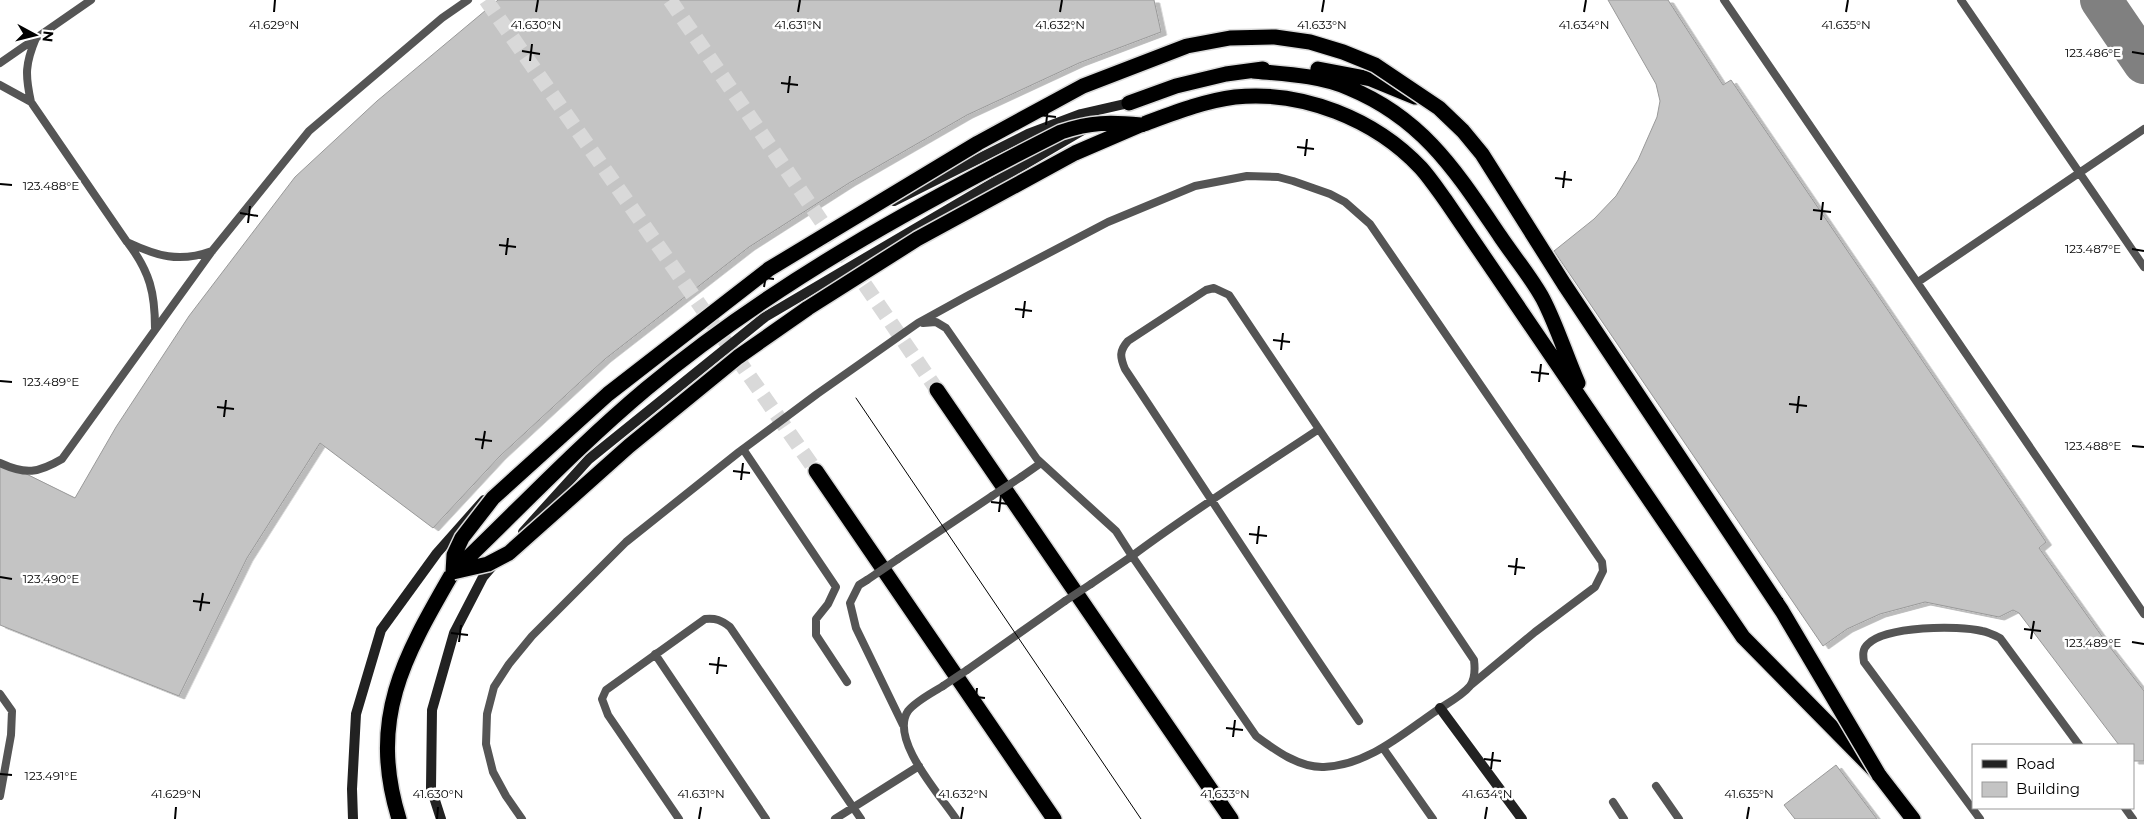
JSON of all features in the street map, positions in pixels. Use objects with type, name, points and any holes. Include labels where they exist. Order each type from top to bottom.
[{"type":"highway","points":[[453,572],[454,555],[462,538],[493,498],[608,394],[769,270],[978,143],[1083,86],[1187,46],[1230,38],[1275,37],[1327,47],[1375,65],[1439,108],[1463,131],[1482,154],[1564,284],[1782,611],[1879,775]]},
{"type":"highway","points":[[1129,103],[1176,86],[1226,74],[1253,71],[1277,65],[1319,69],[1371,79],[1439,108]]},
{"type":"highway","points":[[1253,71],[1304,76],[1328,80],[1349,87],[1392,110],[1414,126],[1439,151],[1461,178],[1542,299],[1590,412]]},
{"type":"highway","points":[[453,572],[488,564],[510,553],[629,446],[738,357],[808,308],[926,234],[1075,153],[1141,125],[1208,102],[1236,97],[1288,99],[1341,113],[1392,142],[1421,168],[1446,201],[1743,637],[1879,775],[1913,819]]},
{"type":"highway","points":[[399,819],[390,784],[388,723],[395,691],[405,660],[453,572],[577,452],[645,390],[764,299],[889,223],[1061,132],[1080,126],[1109,122],[1141,125]]},
{"type":"highway","points":[[937,390],[1231,819]]},
{"type":"highway","points":[[816,471],[1054,819]]},
{"type":"street","points":[[353,819],[352,789],[356,714],[381,630],[437,553],[476,507],[585,405],[733,292],[893,202],[1028,134],[1081,114],[1129,103]]},
{"type":"street","points":[[441,819],[431,788],[432,710],[454,633],[483,577],[589,459],[765,317],[1129,103]]},
{"type":"street","points":[[1440,708],[1522,819]]},
{"type":"lane","points":[[0,63],[91,0]]},
{"type":"lane","points":[[0,463],[14,469],[42,470],[62,459],[212,251],[310,130],[442,18],[468,0]]},
{"type":"lane","points":[[1724,0],[2144,614]]},
{"type":"lane","points":[[1961,0],[2144,267]]},
{"type":"lane","points":[[36,38],[27,59],[27,82],[32,102],[139,258],[150,282],[154,302],[155,328]]},
{"type":"lane","points":[[0,85],[32,102]]},
{"type":"lane","points":[[1918,282],[2144,129]]},
{"type":"lane","points":[[522,819],[506,796],[493,772],[486,744],[487,714],[494,687],[509,664],[532,636],[626,542],[743,449],[817,394],[918,324],[1108,222],[1195,186],[1247,176],[1278,178],[1312,187],[1345,202],[1370,224],[1602,562],[1603,571],[1596,587],[1535,632],[1471,685],[1383,748],[1349,764],[1323,768],[1304,764],[1276,751],[1256,736],[1116,531],[1041,463],[946,328],[936,322],[918,324]]},
{"type":"lane","points":[[127,242],[149,252],[173,258],[194,258],[212,251]]},
{"type":"lane","points":[[1359,721],[1120,358],[1121,348],[1134,337],[1206,290],[1214,288],[1222,290],[1229,295],[1474,660],[1475,670],[1471,685]]},
{"type":"lane","points":[[903,725],[909,711],[943,686],[1212,500],[1319,429]]},
{"type":"lane","points":[[743,449],[836,587],[828,604],[816,619],[816,635],[847,682]]},
{"type":"lane","points":[[956,819],[911,754],[905,739],[903,725],[856,628],[850,603],[859,585],[1041,463]]},
{"type":"lane","points":[[679,819],[608,714],[602,699],[606,690],[654,654],[705,620],[721,620],[730,627],[861,819]]},
{"type":"lane","points":[[1972,807],[1864,662],[1863,653],[1866,645],[1874,640],[1920,628],[1981,630],[2000,638],[2078,744]]},
{"type":"lane","points":[[654,654],[766,819]]},
{"type":"lane","points":[[0,694],[12,711],[11,736],[0,796]]},
{"type":"lane","points":[[1383,748],[1433,819]]},
{"type":"lane","points":[[835,819],[919,766]]},
{"type":"lane","points":[[1656,786],[1679,819]]},
{"type":"lane","points":[[1613,802],[1624,819]]},
{"type":"building","points":[[498,0],[1154,0],[1161,32],[1079,63],[967,115],[849,183],[749,247],[605,359],[500,456],[433,528],[320,443],[247,558],[179,696],[0,625],[0,461],[75,498],[116,427],[189,316],[295,177],[377,101]]},
{"type":"building","points":[[1608,0],[1668,0],[1723,85],[1731,80],[2046,542],[2039,548],[2106,642],[2144,691],[2144,761],[2134,761],[2134,744],[2118,744],[2019,613],[2013,610],[1999,617],[1925,602],[1880,614],[1847,629],[1823,646],[1554,251],[1594,219],[1616,196],[1638,160],[1657,117],[1660,101],[1656,84]]},
{"type":"building","points":[[1836,765],[1877,819],[1795,819],[1784,805]]},
{"type":"taxiway","points":[[2101,0],[2144,63]]},
{"type":"tunnel","points":[[486,0],[816,471]]},
{"type":"tunnel","points":[[670,0],[937,390]]},
{"type":"tram line","points":[[856,398],[1141,819]]}]
